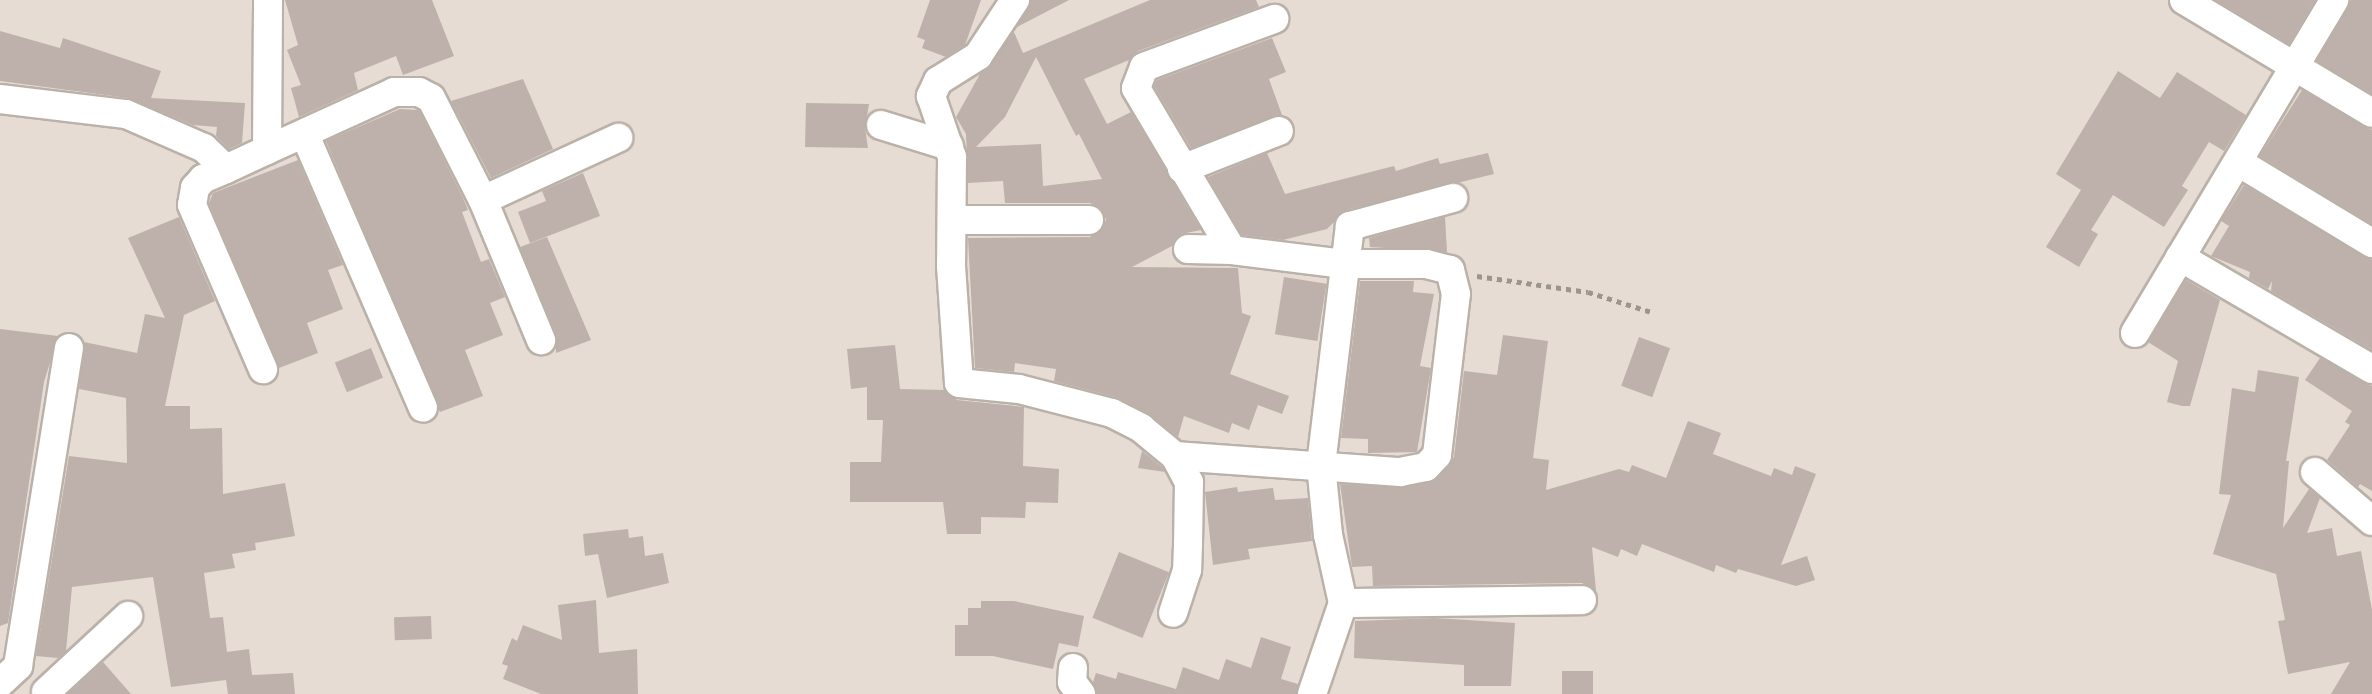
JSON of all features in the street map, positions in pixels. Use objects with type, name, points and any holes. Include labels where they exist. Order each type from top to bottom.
[{"type":"street","points":[[267,150],[268,0]]},
{"type":"street","points":[[1016,0],[978,56],[934,87],[933,106],[949,146],[961,384],[1019,389],[1112,412],[1141,428],[1175,456],[1189,482],[1187,570],[1173,613]]},
{"type":"street","points":[[2184,0],[2372,113]]},
{"type":"street","points":[[2134,333],[2297,68],[2334,0]]},
{"type":"street","points":[[1233,250],[1182,169],[1136,88],[1139,72],[1274,19]]},
{"type":"street","points":[[263,369],[192,205],[195,188],[203,179],[394,93],[419,92],[439,108],[482,200],[541,340]]},
{"type":"street","points":[[0,99],[126,114],[204,148],[226,169]]},
{"type":"street","points":[[881,125],[949,146]]},
{"type":"street","points":[[1182,169],[1279,131]]},
{"type":"street","points":[[305,135],[423,408]]},
{"type":"street","points":[[482,200],[618,138]]},
{"type":"street","points":[[2238,162],[2372,243]]},
{"type":"street","points":[[1312,694],[1343,603],[1328,535],[1321,465],[1344,264],[1352,224],[1453,198]]},
{"type":"street","points":[[952,220],[1089,220]]},
{"type":"street","points":[[1175,456],[1410,471],[1426,467],[1437,455],[1456,294],[1452,274],[1426,264],[1344,264],[1233,250],[1188,249]]},
{"type":"street","points":[[2180,257],[2372,369]]},
{"type":"street","points":[[69,348],[9,674],[47,693],[128,616]]},
{"type":"street","points":[[2315,472],[2372,522]]},
{"type":"street","points":[[1343,603],[1581,600]]},
{"type":"path","points":[[1452,274],[1588,292],[1651,312]]},
{"type":"building","points":[[285,0],[432,0],[454,56],[403,75],[396,56],[354,73],[358,90],[299,117],[291,88],[301,85],[287,50],[298,45]]},
{"type":"building","points":[[930,0],[981,0],[965,45],[946,57],[922,48],[925,40],[917,37]]},
{"type":"building","points":[[1031,0],[1069,0],[1017,27]]},
{"type":"building","points":[[1150,0],[1256,0],[1259,7],[1138,51],[1129,60],[1084,79],[1107,124],[1131,112],[1201,230],[1181,234],[1172,246],[1132,267],[1238,268],[1242,313],[1251,316],[1230,374],[1289,396],[1282,414],[1258,405],[1249,430],[1232,423],[1229,433],[1184,416],[1178,437],[1151,415],[1119,398],[1054,381],[1056,369],[1015,363],[1014,372],[975,368],[968,238],[1090,237],[1103,229],[1106,219],[1098,206],[1090,203],[1005,203],[1003,181],[968,183],[966,134],[956,117],[980,74],[1014,32],[1023,53]],"holes":[[[1036,57],[1076,136],[1079,134],[1102,179],[1043,186],[1041,144],[976,147],[1005,117]]]},
{"type":"building","points":[[2216,0],[2315,0],[2289,44]]},
{"type":"building","points":[[2351,0],[2372,0],[2372,94],[2317,61]]},
{"type":"building","points":[[0,31],[60,48],[63,38],[161,71],[151,98],[245,103],[242,143],[229,149],[216,136],[217,127],[193,125],[128,98],[0,81]]},
{"type":"building","points":[[1272,38],[1286,72],[1269,79],[1282,115],[1191,148],[1154,86],[1157,80]]},
{"type":"building","points":[[2118,71],[2160,98],[2177,72],[2246,115],[2224,151],[2209,142],[2182,186],[2188,190],[2164,227],[2113,195],[2091,230],[2098,234],[2079,267],[2046,247],[2081,190],[2056,174]]},
{"type":"building","points":[[523,79],[553,149],[491,178],[451,101]]},
{"type":"building","points":[[2302,90],[2372,130],[2372,224],[2260,156]]},
{"type":"building","points":[[806,103],[869,104],[865,128],[868,148],[805,147]]},
{"type":"building","points":[[400,109],[419,110],[468,210],[462,212],[481,262],[489,259],[505,297],[490,303],[503,335],[465,350],[483,396],[440,412],[326,141]]},
{"type":"building","points":[[1267,153],[1285,194],[1394,166],[1396,171],[1438,158],[1440,164],[1488,153],[1494,174],[1346,210],[1327,229],[1283,240],[1242,235],[1208,177]]},
{"type":"building","points":[[298,160],[343,265],[328,270],[343,309],[307,323],[318,353],[279,368],[209,203],[213,193]]},
{"type":"building","points":[[583,173],[600,216],[530,243],[518,212],[546,201],[542,191]]},
{"type":"building","points":[[2244,185],[2372,260],[2372,350],[2271,291],[2272,281],[2268,289],[2249,278],[2250,272],[2211,256],[2229,226],[2221,221]]},
{"type":"building","points":[[179,217],[215,301],[184,315],[165,406],[190,406],[190,429],[222,428],[223,494],[285,483],[295,536],[255,543],[256,550],[232,554],[235,568],[204,573],[210,618],[223,617],[227,652],[249,649],[252,675],[293,673],[295,694],[228,694],[226,680],[171,687],[153,577],[72,587],[66,651],[58,658],[36,656],[69,456],[127,463],[126,398],[79,389],[84,342],[137,353],[145,314],[165,318],[128,238]]},
{"type":"building","points":[[1445,217],[1447,252],[1370,247],[1369,238]]},
{"type":"building","points":[[547,237],[591,340],[556,353],[556,334],[520,247]]},
{"type":"building","points":[[1284,277],[1326,284],[1317,341],[1275,334]]},
{"type":"building","points":[[2186,280],[2220,300],[2190,406],[2182,406],[2167,402],[2178,361],[2148,342]]},
{"type":"building","points":[[1360,281],[1414,281],[1413,292],[1434,294],[1420,366],[1431,368],[1417,452],[1368,453],[1368,439],[1341,438]]},
{"type":"building","points":[[0,329],[58,336],[44,382],[8,623],[0,626]]},
{"type":"building","points":[[1503,335],[1548,341],[1533,458],[1549,460],[1546,490],[1619,469],[1629,472],[1632,465],[1666,478],[1688,421],[1721,433],[1713,454],[1771,476],[1774,468],[1792,475],[1795,466],[1816,474],[1781,565],[1807,556],[1815,580],[1796,586],[1738,569],[1736,573],[1716,565],[1714,572],[1642,544],[1637,556],[1621,549],[1618,557],[1592,547],[1596,591],[1582,583],[1373,586],[1372,566],[1352,567],[1340,484],[1403,488],[1438,478],[1454,457],[1464,371],[1497,375]]},
{"type":"building","points":[[1639,337],[1670,348],[1652,397],[1621,386]]},
{"type":"building","points":[[895,345],[900,389],[944,390],[957,400],[1024,407],[1023,466],[1059,469],[1058,503],[1026,502],[1025,518],[981,517],[981,534],[947,534],[943,502],[850,502],[850,462],[881,462],[883,420],[867,420],[867,387],[851,389],[847,349]]},
{"type":"building","points":[[371,348],[383,378],[347,392],[335,363]]},
{"type":"building","points":[[2320,358],[2372,386],[2372,491],[2360,484],[2358,487],[2327,460],[2350,425],[2345,422],[2352,411],[2305,380]]},
{"type":"building","points":[[2258,370],[2299,377],[2286,461],[2289,461],[2283,528],[2309,489],[2320,498],[2307,533],[2332,528],[2337,556],[2361,551],[2372,610],[2372,694],[2331,694],[2350,662],[2288,674],[2278,621],[2285,620],[2276,574],[2213,554],[2231,495],[2219,494],[2232,388],[2255,392]]},
{"type":"building","points":[[1142,451],[1162,467],[1165,472],[1138,468]]},
{"type":"building","points":[[1237,487],[1238,492],[1273,488],[1275,500],[1308,498],[1312,541],[1248,549],[1250,559],[1213,565],[1205,492]]},
{"type":"building","points":[[628,529],[629,538],[643,536],[645,556],[663,553],[669,583],[607,598],[598,554],[585,556],[583,534]]},
{"type":"building","points":[[1119,552],[1169,572],[1142,638],[1092,618]]},
{"type":"building","points":[[596,600],[599,653],[637,649],[638,694],[541,694],[503,679],[508,666],[502,664],[512,638],[517,641],[523,625],[562,640],[558,605]]},
{"type":"building","points":[[981,601],[1014,601],[1084,616],[1078,647],[1059,643],[1053,669],[993,656],[955,656],[955,625],[968,625],[968,608],[981,608]]},
{"type":"building","points":[[431,616],[432,639],[395,640],[394,617]]},
{"type":"building","points":[[1435,618],[1515,623],[1511,686],[1464,686],[1464,665],[1354,658],[1355,621]]},
{"type":"building","points":[[1261,637],[1291,647],[1281,679],[1298,684],[1296,694],[1097,694],[1093,682],[1096,673],[1116,679],[1118,672],[1176,689],[1183,667],[1219,680],[1226,659],[1251,668]]},
{"type":"building","points":[[103,662],[131,694],[68,694]]},
{"type":"building","points":[[1562,671],[1593,671],[1593,694],[1562,694]]}]
